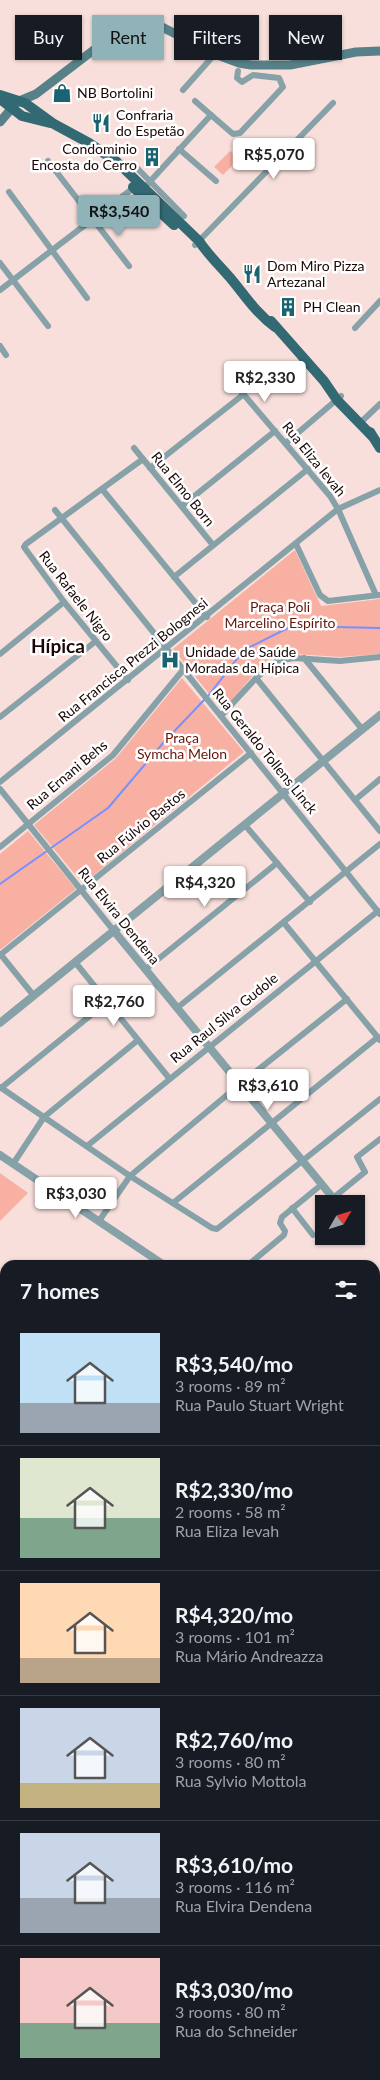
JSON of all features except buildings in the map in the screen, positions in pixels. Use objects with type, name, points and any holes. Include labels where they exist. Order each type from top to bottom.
[{"type":"main road","points":[[0,122],[21,101],[36,94],[116,33],[134,23],[148,23],[160,26],[174,33]]},
{"type":"main road","points":[[230,60],[240,64],[262,67],[290,65],[356,52],[380,51]]},
{"type":"main road","points":[[0,122],[22,116],[29,111],[36,94]]},
{"type":"main road","points":[[0,95],[31,106],[54,124],[89,143],[104,155],[113,167],[142,185],[248,298],[262,318],[275,326],[361,422],[380,448]]},
{"type":"main road","points":[[0,99],[22,116],[54,124]]},
{"type":"street","points":[[183,90],[210,60]]},
{"type":"street","points":[[195,101],[233,134],[240,134],[283,87],[280,78],[276,76],[254,75],[242,82],[237,78],[238,71]]},
{"type":"street","points":[[198,243],[333,104]]},
{"type":"street","points":[[0,290],[142,185],[180,149],[211,115]]},
{"type":"street","points":[[180,149],[216,181]]},
{"type":"street","points":[[48,161],[92,221],[129,266]]},
{"type":"street","points":[[136,167],[142,185],[184,216]]},
{"type":"street","points":[[9,192],[87,298]]},
{"type":"street","points":[[0,263],[48,326]]},
{"type":"street","points":[[355,328],[380,301]]},
{"type":"street","points":[[0,346],[6,355]]},
{"type":"street","name":"Rua Eliza Ievah","points":[[228,376],[330,496],[378,595]]},
{"type":"street","points":[[150,468],[244,394]]},
{"type":"street","points":[[286,443],[339,398]]},
{"type":"street","points":[[361,422],[380,404]]},
{"type":"street","points":[[182,506],[275,431]]},
{"type":"street","name":"Rua Elmo Born","points":[[134,448],[213,545]]},
{"type":"street","name":"Rua Rafaele Nigro","points":[[128,680],[64,602],[24,547],[61,517],[143,459]]},
{"type":"street","points":[[174,577],[308,469]]},
{"type":"street","points":[[102,489],[207,617]]},
{"type":"street","name":"Rua Francisca Prezzi Bolognesi","points":[[0,782],[167,650],[338,510],[380,490]]},
{"type":"street","name":"Rua Geraldo Tollens Linck","points":[[55,510],[379,913]]},
{"type":"street","points":[[296,544],[324,600],[378,595]]},
{"type":"street","points":[[0,654],[64,602]]},
{"type":"street","points":[[0,717],[96,641]]},
{"type":"street","points":[[221,716],[256,678],[276,661],[304,658],[340,662],[380,657]]},
{"type":"street","points":[[304,658],[362,729]]},
{"type":"street","name":"Rua Ernani Behs","points":[[0,847],[113,755],[184,670]]},
{"type":"street","points":[[256,678],[380,831]]},
{"type":"street","points":[[0,1023],[380,715]]},
{"type":"street","name":"Rua Fúlvio Bastos","points":[[0,955],[251,753]]},
{"type":"street","points":[[355,800],[380,779]]},
{"type":"street","name":"Rua Elvira Dendena","points":[[0,789],[330,1195]]},
{"type":"street","points":[[245,825],[310,902]]},
{"type":"street","points":[[178,1008],[284,924],[380,844]]},
{"type":"street","points":[[146,970],[276,863]]},
{"type":"street","name":"Rua Raul Silva Gudole","points":[[87,1146],[315,961],[379,913]]},
{"type":"street","points":[[173,1203],[270,1123],[379,1038],[284,924]]},
{"type":"street","points":[[0,955],[34,996]]},
{"type":"street","points":[[75,962],[170,1078]]},
{"type":"street","points":[[99,1222],[130,1176],[239,1085],[347,999]]},
{"type":"street","points":[[107,1002],[1,1087],[130,1176],[212,1228],[217,1229],[380,1099]]},
{"type":"street","points":[[13,1164],[44,1117],[138,1040]]},
{"type":"street","points":[[337,1195],[363,1174],[365,1169],[358,1157],[380,1139]]},
{"type":"street","points":[[0,1155],[156,1260]]},
{"type":"street","points":[[254,1260],[284,1235],[280,1219],[321,1185]]},
{"type":"street","points":[[292,1208],[313,1235]]},
{"type":"green space","points":[[230,151],[239,159],[223,175],[214,167]]},
{"type":"green space","name":"Praça Poli Marcelino Espírito","points":[[295,550],[321,606],[380,599],[380,654],[341,657],[293,654],[274,658],[254,674],[223,711],[173,649]]},
{"type":"green space","name":"Praça Symcha Melon","points":[[182,678],[244,752],[83,884],[34,825],[116,758]]},
{"type":"green space","points":[[28,831],[76,889],[0,950],[0,854]]},
{"type":"green space","points":[[0,1173],[28,1193],[0,1221]]},
{"type":"waterway","points":[[208,696],[244,650],[292,626],[380,628]]},
{"type":"waterway","points":[[51,848],[108,808],[164,742],[205,699]]},
{"type":"waterway","points":[[0,884],[47,851]]},
{"type":"place","name":"NB Bortolini","points":[[62,93]]},
{"type":"place","name":"Confraria do Espetão","points":[[101,123]]},
{"type":"place","name":"Condominio Encosta do Cerro","points":[[152,157]]},
{"type":"place","name":"Dom Miro Pizza Artezanal","points":[[252,274]]},
{"type":"place","name":"PH Clean","points":[[288,307]]},
{"type":"place","name":"Unidade de Saúde Moradas da Hípica","points":[[170,660]]},
{"type":"district","name":"Hípica","points":[[58,646]]}]
